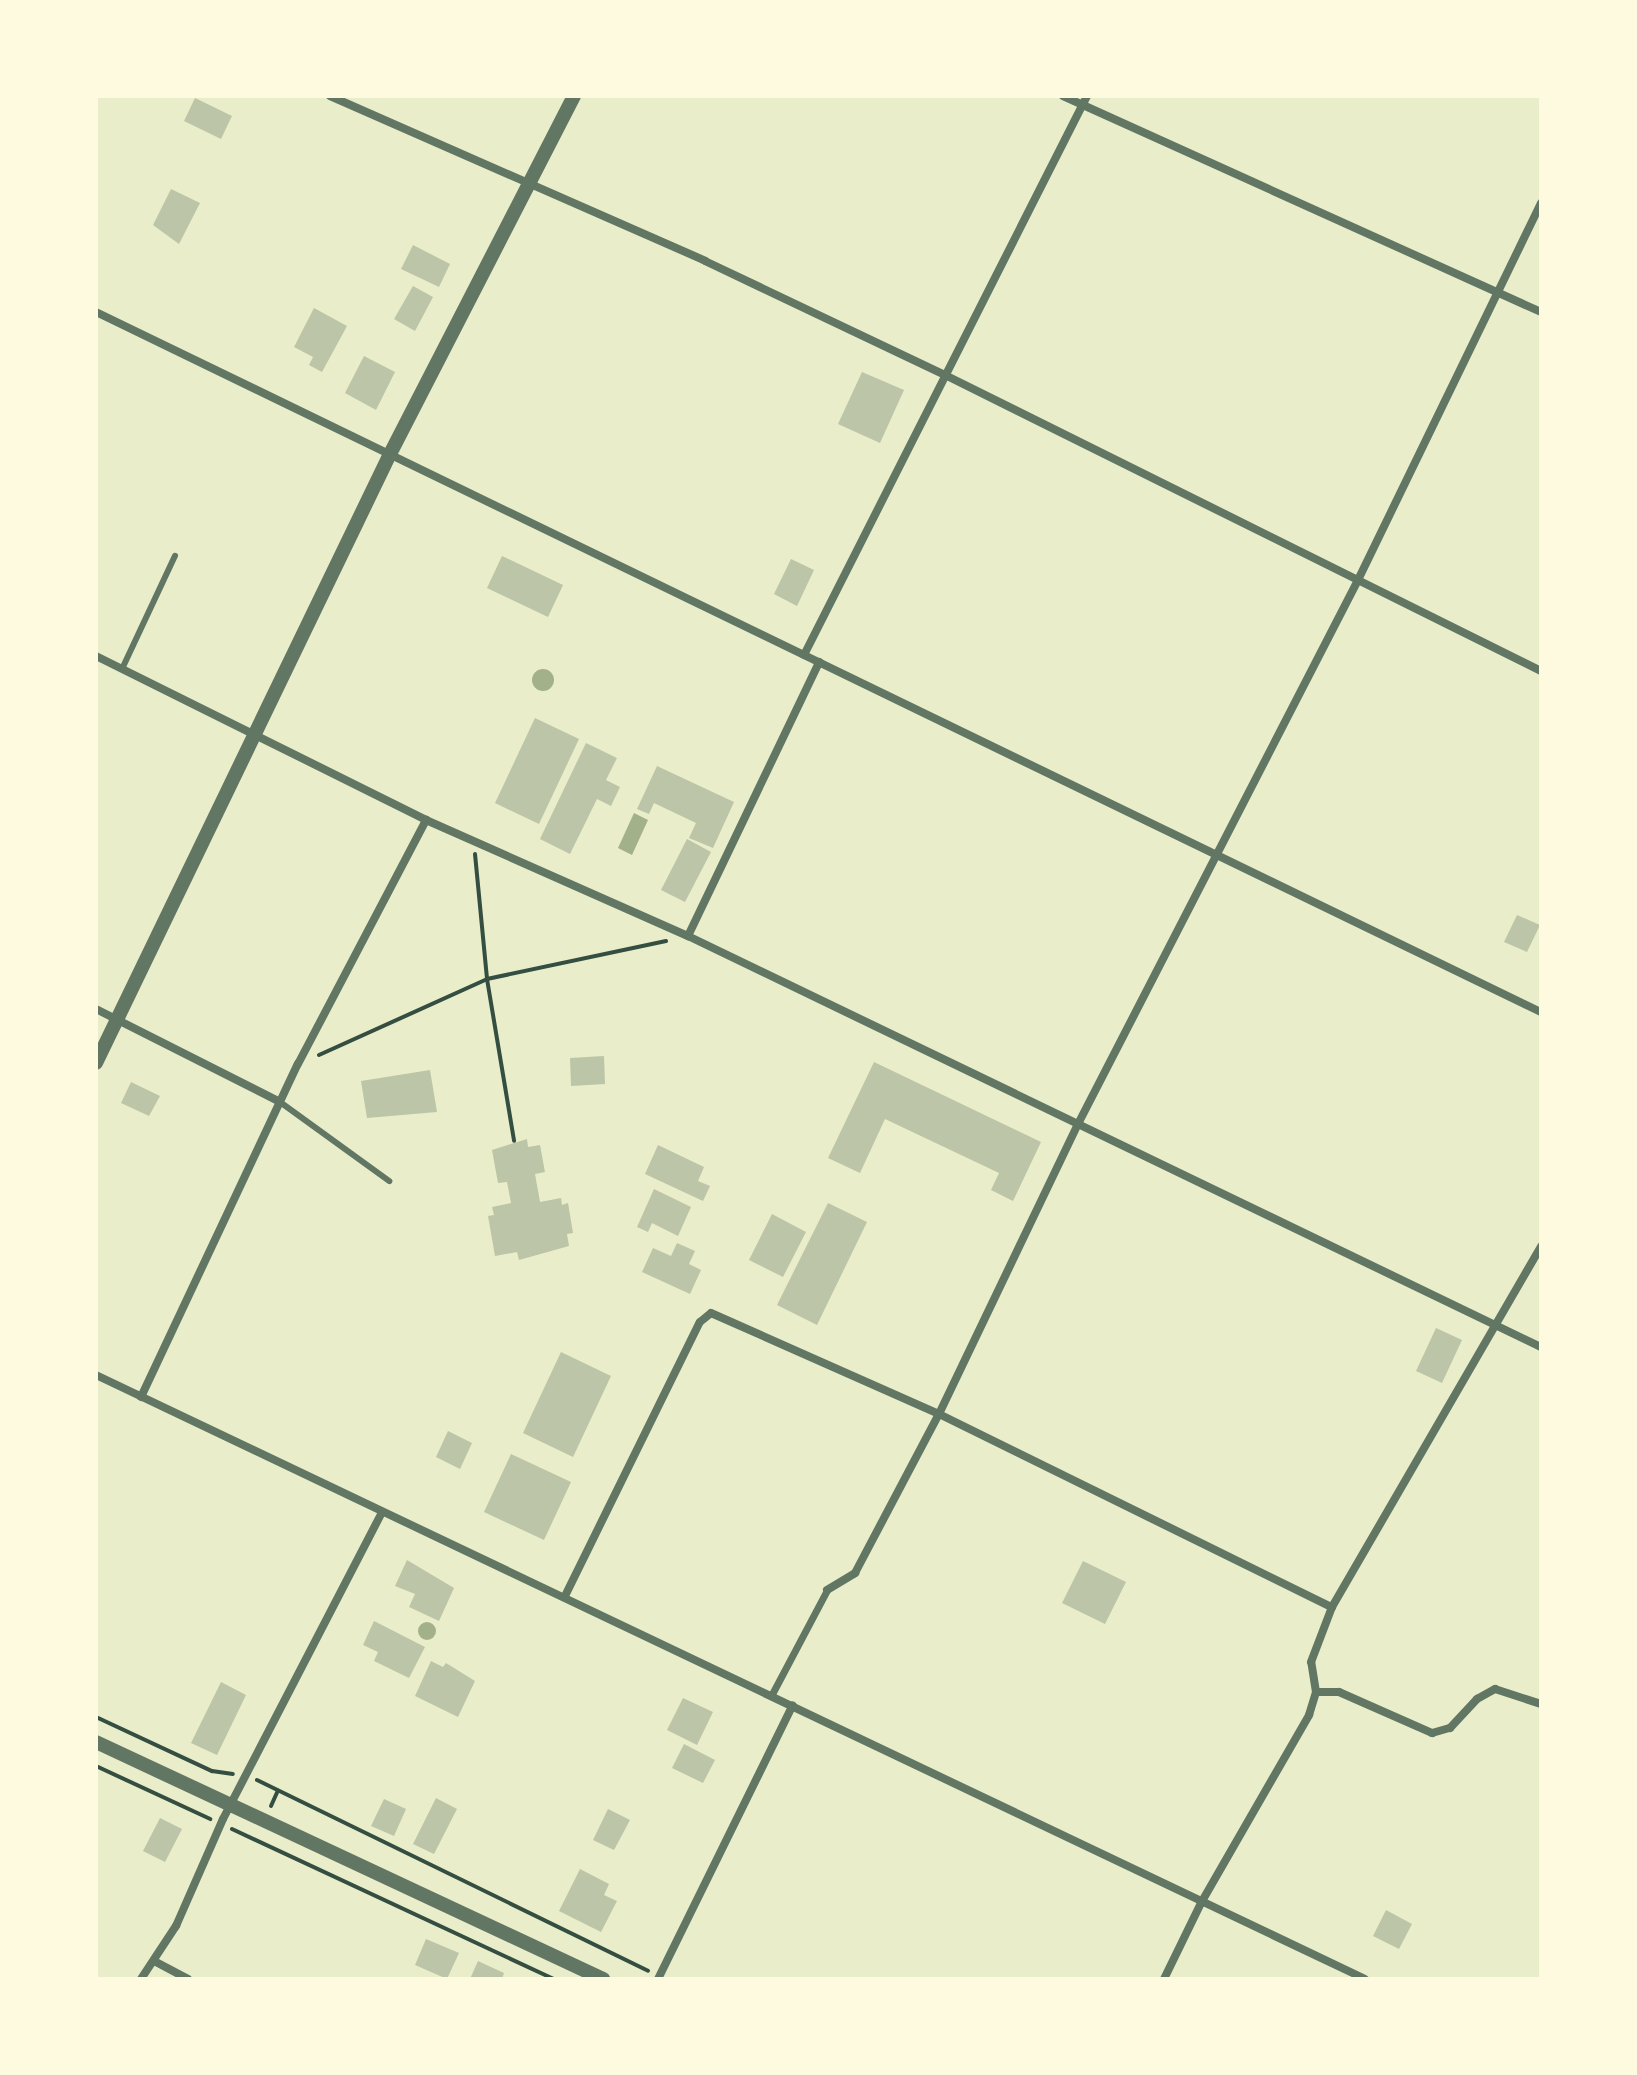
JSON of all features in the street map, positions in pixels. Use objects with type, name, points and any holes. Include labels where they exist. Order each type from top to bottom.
[{"type":"street","points":[[330,96],[943,374],[1541,671]]},
{"type":"street","points":[[96,1063],[389,456],[574,96]]},
{"type":"street","points":[[1063,96],[1085,100],[1541,312]]},
{"type":"street","points":[[804,655],[943,374],[1085,100]]},
{"type":"street","points":[[772,1694],[827,1590],[855,1573],[939,1414],[1078,1124],[1220,856],[1541,203]]},
{"type":"street","points":[[96,312],[1541,1012]]},
{"type":"street","points":[[96,656],[426,820],[688,936],[1541,1347]]},
{"type":"street","points":[[688,936],[819,662]]},
{"type":"street","points":[[141,1397],[298,1064],[426,820]]},
{"type":"street","points":[[96,1009],[280,1102]]},
{"type":"street","points":[[1164,1979],[1201,1903],[1309,1715],[1316,1692],[1311,1662],[1332,1607],[1498,1327],[1541,1246]]},
{"type":"street","points":[[565,1596],[700,1322],[711,1313],[939,1414],[1332,1607]]},
{"type":"street","points":[[96,1375],[381,1514],[565,1596],[1365,1979]]},
{"type":"street","points":[[141,1979],[156,1962],[231,1804],[381,1514]]},
{"type":"street","points":[[1316,1692],[1339,1692],[1432,1733],[1450,1728],[1477,1699],[1495,1689],[1541,1704]]},
{"type":"street","points":[[658,1978],[793,1705]]},
{"type":"street","points":[[96,1742],[603,1979]]},
{"type":"street","points":[[156,1962],[188,1979]]},
{"type":"lane","points":[[122,669],[175,556]]},
{"type":"lane","points":[[280,1102],[389,1181]]},
{"type":"path","points":[[474,842],[487,979],[514,1141]]},
{"type":"path","points":[[298,1064],[487,979],[688,936]]},
{"type":"path","points":[[96,1717],[212,1771],[247,1775],[658,1978]]},
{"type":"path","points":[[96,1766],[554,1979]]},
{"type":"shaded area","points":[[543,669],[551,672],[554,680],[551,688],[543,691],[535,688],[532,680],[535,672]]},
{"type":"shaded area","points":[[634,813],[648,820],[632,855],[618,848]]},
{"type":"shaded area","points":[[423,1622],[431,1622],[436,1631],[434,1638],[423,1640],[418,1635],[418,1627]]},
{"type":"building","points":[[195,98],[232,116],[221,139],[184,121]]},
{"type":"building","points":[[171,189],[200,203],[179,244],[153,225]]},
{"type":"building","points":[[413,245],[450,264],[439,287],[401,269]]},
{"type":"building","points":[[413,286],[433,297],[415,331],[394,319]]},
{"type":"building","points":[[314,308],[347,326],[322,372],[309,365],[313,357],[294,347]]},
{"type":"building","points":[[364,356],[395,372],[376,410],[345,393]]},
{"type":"building","points":[[862,372],[904,390],[880,443],[838,424]]},
{"type":"building","points":[[502,556],[563,585],[548,617],[487,588]]},
{"type":"building","points":[[791,559],[814,570],[797,606],[774,594]]},
{"type":"building","points":[[535,718],[579,739],[539,824],[495,803]]},
{"type":"building","points":[[586,743],[617,758],[606,780],[620,787],[611,806],[597,799],[570,854],[540,839]]},
{"type":"building","points":[[657,766],[734,802],[713,848],[689,838],[696,823],[654,803],[649,814],[637,809]]},
{"type":"building","points":[[687,839],[711,852],[685,902],[661,890]]},
{"type":"building","points":[[1517,915],[1540,925],[1527,952],[1504,942]]},
{"type":"building","points":[[604,1056],[605,1084],[571,1086],[570,1058]]},
{"type":"building","points":[[874,1062],[1041,1142],[1013,1201],[991,1190],[999,1173],[885,1119],[860,1173],[828,1158]]},
{"type":"building","points":[[430,1070],[437,1112],[367,1118],[361,1081]]},
{"type":"building","points":[[131,1082],[160,1096],[149,1116],[121,1103]]},
{"type":"building","points":[[527,1139],[528,1147],[540,1145],[545,1172],[535,1174],[540,1202],[561,1198],[562,1205],[568,1203],[573,1233],[567,1234],[569,1246],[519,1260],[517,1252],[495,1256],[488,1216],[494,1215],[492,1207],[511,1203],[507,1182],[498,1183],[492,1150]]},
{"type":"building","points":[[658,1145],[704,1167],[698,1181],[710,1186],[703,1201],[645,1174]]},
{"type":"building","points":[[654,1189],[691,1207],[678,1236],[652,1223],[648,1232],[637,1227]]},
{"type":"building","points":[[828,1203],[867,1222],[817,1325],[777,1305]]},
{"type":"building","points":[[772,1214],[806,1232],[783,1277],[749,1260]]},
{"type":"building","points":[[677,1243],[695,1251],[689,1264],[701,1270],[690,1294],[642,1272],[653,1248],[671,1256]]},
{"type":"building","points":[[1436,1328],[1462,1340],[1442,1383],[1416,1371]]},
{"type":"building","points":[[561,1352],[611,1376],[573,1457],[523,1433]]},
{"type":"building","points":[[448,1431],[472,1443],[460,1469],[436,1457]]},
{"type":"building","points":[[511,1454],[571,1482],[544,1540],[484,1512]]},
{"type":"building","points":[[407,1560],[454,1588],[439,1621],[409,1607],[415,1594],[395,1586]]},
{"type":"building","points":[[1083,1561],[1126,1582],[1105,1624],[1062,1603]]},
{"type":"building","points":[[374,1621],[425,1647],[409,1678],[374,1661],[378,1652],[363,1645]]},
{"type":"building","points":[[431,1661],[443,1667],[446,1663],[475,1681],[458,1717],[415,1696]]},
{"type":"building","points":[[221,1682],[246,1695],[217,1755],[191,1743]]},
{"type":"building","points":[[683,1698],[713,1712],[697,1745],[667,1730]]},
{"type":"building","points":[[684,1744],[715,1760],[703,1783],[672,1768]]},
{"type":"building","points":[[436,1798],[457,1809],[434,1854],[413,1844]]},
{"type":"building","points":[[384,1799],[406,1809],[394,1836],[371,1826]]},
{"type":"building","points":[[608,1809],[630,1820],[614,1850],[593,1840]]},
{"type":"building","points":[[160,1818],[182,1829],[165,1862],[143,1851]]},
{"type":"building","points":[[580,1869],[609,1884],[604,1895],[617,1901],[601,1932],[559,1911]]},
{"type":"building","points":[[1386,1910],[1412,1924],[1399,1949],[1373,1936]]},
{"type":"building","points":[[426,1939],[459,1953],[447,1979],[415,1965]]},
{"type":"building","points":[[478,1961],[504,1973],[502,1979],[470,1979]]}]
